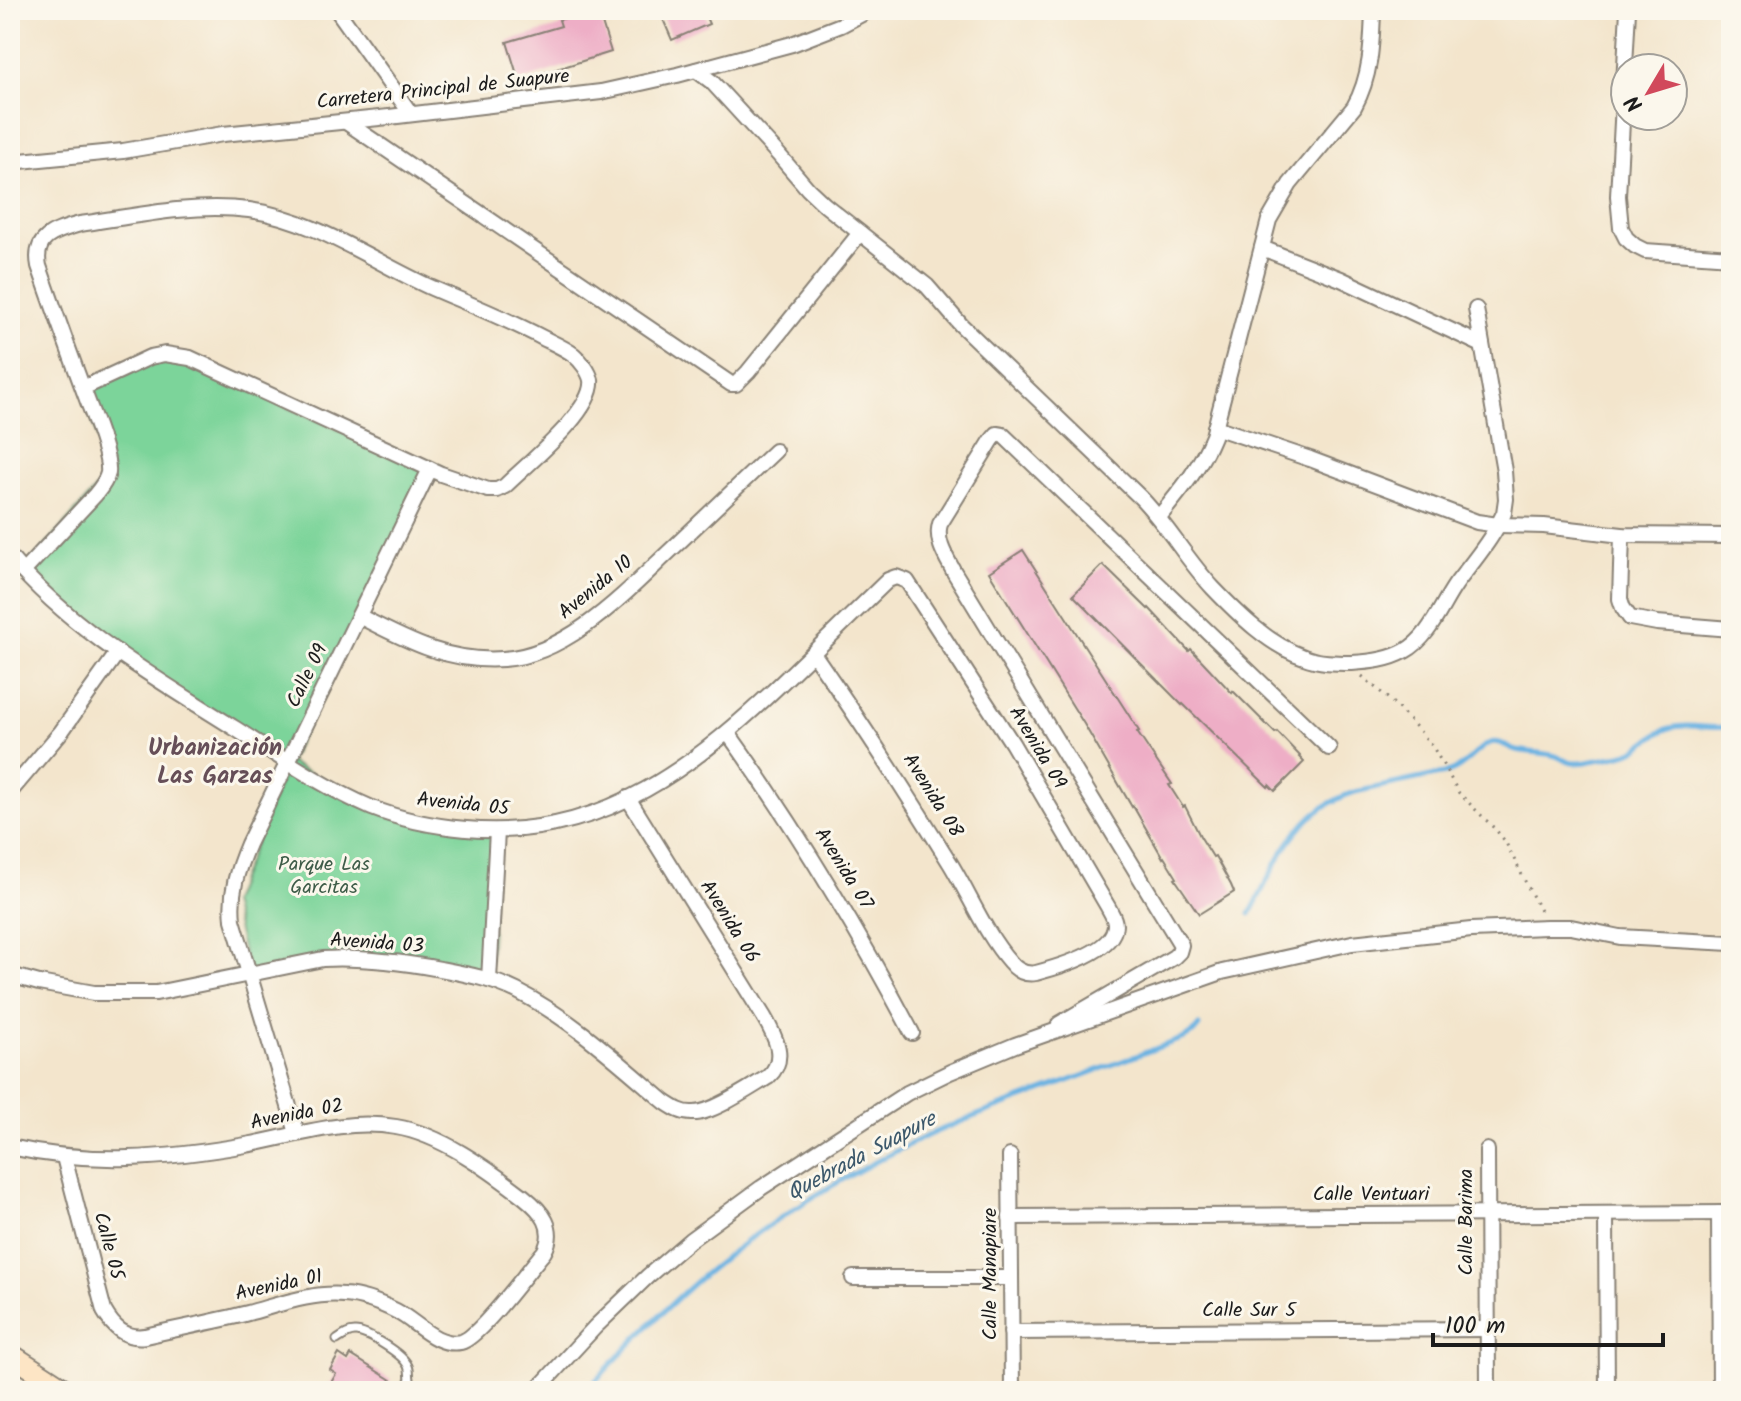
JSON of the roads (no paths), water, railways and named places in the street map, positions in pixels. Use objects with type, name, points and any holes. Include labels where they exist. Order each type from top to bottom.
[{"type":"main road","points":[[10,1354],[67,1391]]},
{"type":"street","points":[[337,10],[411,114]]},
{"type":"street","name":"Carretera Principal de Suapure","points":[[10,162],[123,151],[223,134],[586,94],[696,70],[792,44],[841,25],[869,10]]},
{"type":"street","points":[[1159,517],[1204,458],[1215,427],[1269,220],[1279,200],[1360,96],[1367,76],[1373,10]]},
{"type":"street","points":[[1628,10],[1618,196],[1621,228],[1626,238],[1645,251],[1731,257]]},
{"type":"street","points":[[696,70],[712,82],[808,189],[927,286],[961,325],[1159,517],[1211,585],[1255,627],[1279,645],[1304,657],[1323,662],[1369,662],[1404,652],[1423,637],[1504,513],[1504,471],[1476,309]]},
{"type":"street","points":[[346,122],[731,384],[736,384],[748,372],[860,233]]},
{"type":"street","points":[[23,572],[95,495],[108,473],[99,432],[83,388],[39,266],[37,256],[39,246],[45,239],[65,228],[183,210],[234,209],[281,217],[320,231],[427,286],[530,331],[574,355],[588,372],[591,390],[578,413],[505,486],[488,490],[430,469],[204,364],[175,354],[150,357],[83,388]]},
{"type":"street","points":[[1262,248],[1341,279],[1482,345]]},
{"type":"street","points":[[1215,427],[1477,522],[1622,535],[1731,536]]},
{"type":"street","points":[[1042,1035],[1174,957],[1181,945],[954,572],[937,534],[940,524],[997,434],[1003,435],[1329,748]]},
{"type":"street","name":"Avenida 10","points":[[359,616],[435,651],[478,659],[502,659],[533,653],[574,633],[600,614],[775,451]]},
{"type":"street","name":"Calle 09","points":[[297,1133],[233,920],[233,890],[248,844],[430,469]]},
{"type":"street","points":[[1622,535],[1620,599],[1630,618],[1731,629]]},
{"type":"street","name":"Avenida 05","points":[[10,557],[47,596],[118,652],[288,762],[349,797],[424,824],[497,831],[536,829],[591,815],[675,772],[728,733],[888,580],[896,577],[907,581]]},
{"type":"street","name":"Avenida 09","points":[[907,581],[1012,743],[1114,919],[1115,927],[1109,941],[1089,954],[1029,974],[1011,964]]},
{"type":"street","points":[[11,788],[61,732],[118,652]]},
{"type":"street","name":"Avenida 08","points":[[813,653],[893,771],[1011,964]]},
{"type":"street","name":"Avenida 07","points":[[728,733],[810,854],[874,961],[912,1033]]},
{"type":"street","name":"Avenida 06","points":[[628,798],[776,1036],[779,1057],[774,1071],[750,1088],[702,1112]]},
{"type":"street","points":[[489,980],[497,831]]},
{"type":"street","points":[[536,1391],[648,1276],[690,1240],[761,1188],[907,1093],[1042,1035],[1222,972],[1364,941],[1471,930],[1571,927],[1620,937],[1731,943]]},
{"type":"street","name":"Avenida 03","points":[[10,975],[67,989],[119,994],[156,993],[304,962],[341,958],[414,964],[489,980],[526,996],[582,1032],[665,1102],[678,1110],[695,1114],[702,1112]]},
{"type":"street","name":"Avenida 02","points":[[10,1147],[64,1157],[98,1159],[216,1150],[358,1124],[398,1127],[425,1135],[472,1160],[534,1205],[549,1226],[550,1237],[544,1252],[473,1336]]},
{"type":"street","name":"Calle Barima","points":[[1487,1150],[1488,1391]]},
{"type":"street","name":"Calle Manapiare","points":[[1010,1156],[1012,1391]]},
{"type":"street","name":"Calle 05","points":[[64,1157],[104,1311],[115,1327],[130,1336]]},
{"type":"street","points":[[1720,1391],[1725,1213]]},
{"type":"street","name":"Calle Ventuari","points":[[1010,1217],[1725,1213]]},
{"type":"street","points":[[1606,1214],[1607,1391]]},
{"type":"street","points":[[853,1278],[1011,1278]]},
{"type":"street","name":"Avenida 01","points":[[130,1336],[145,1336],[302,1299],[341,1294],[385,1306],[440,1340],[459,1342],[473,1336]]},
{"type":"street","name":"Calle Sur 5","points":[[1011,1332],[1488,1329]]},
{"type":"lane","points":[[337,1340],[348,1333],[357,1332],[399,1355],[408,1365],[410,1379],[403,1391]]},
{"type":"waterway","name":"Quebrada Suapure","points":[[1250,914],[1279,858],[1302,826],[1334,801],[1355,792],[1450,772],[1493,742],[1578,763],[1633,751],[1670,728],[1731,726]]},
{"type":"waterway","name":"Quebrada Suapure","points":[[586,1391],[707,1272],[814,1197],[929,1135],[1184,1038],[1199,1026]]},
{"type":"district","name":"Urbanización Las Garzas","points":[[215,762]]},
{"type":"park label","name":"Parque Las Garcitas","points":[[324,876]]}]
